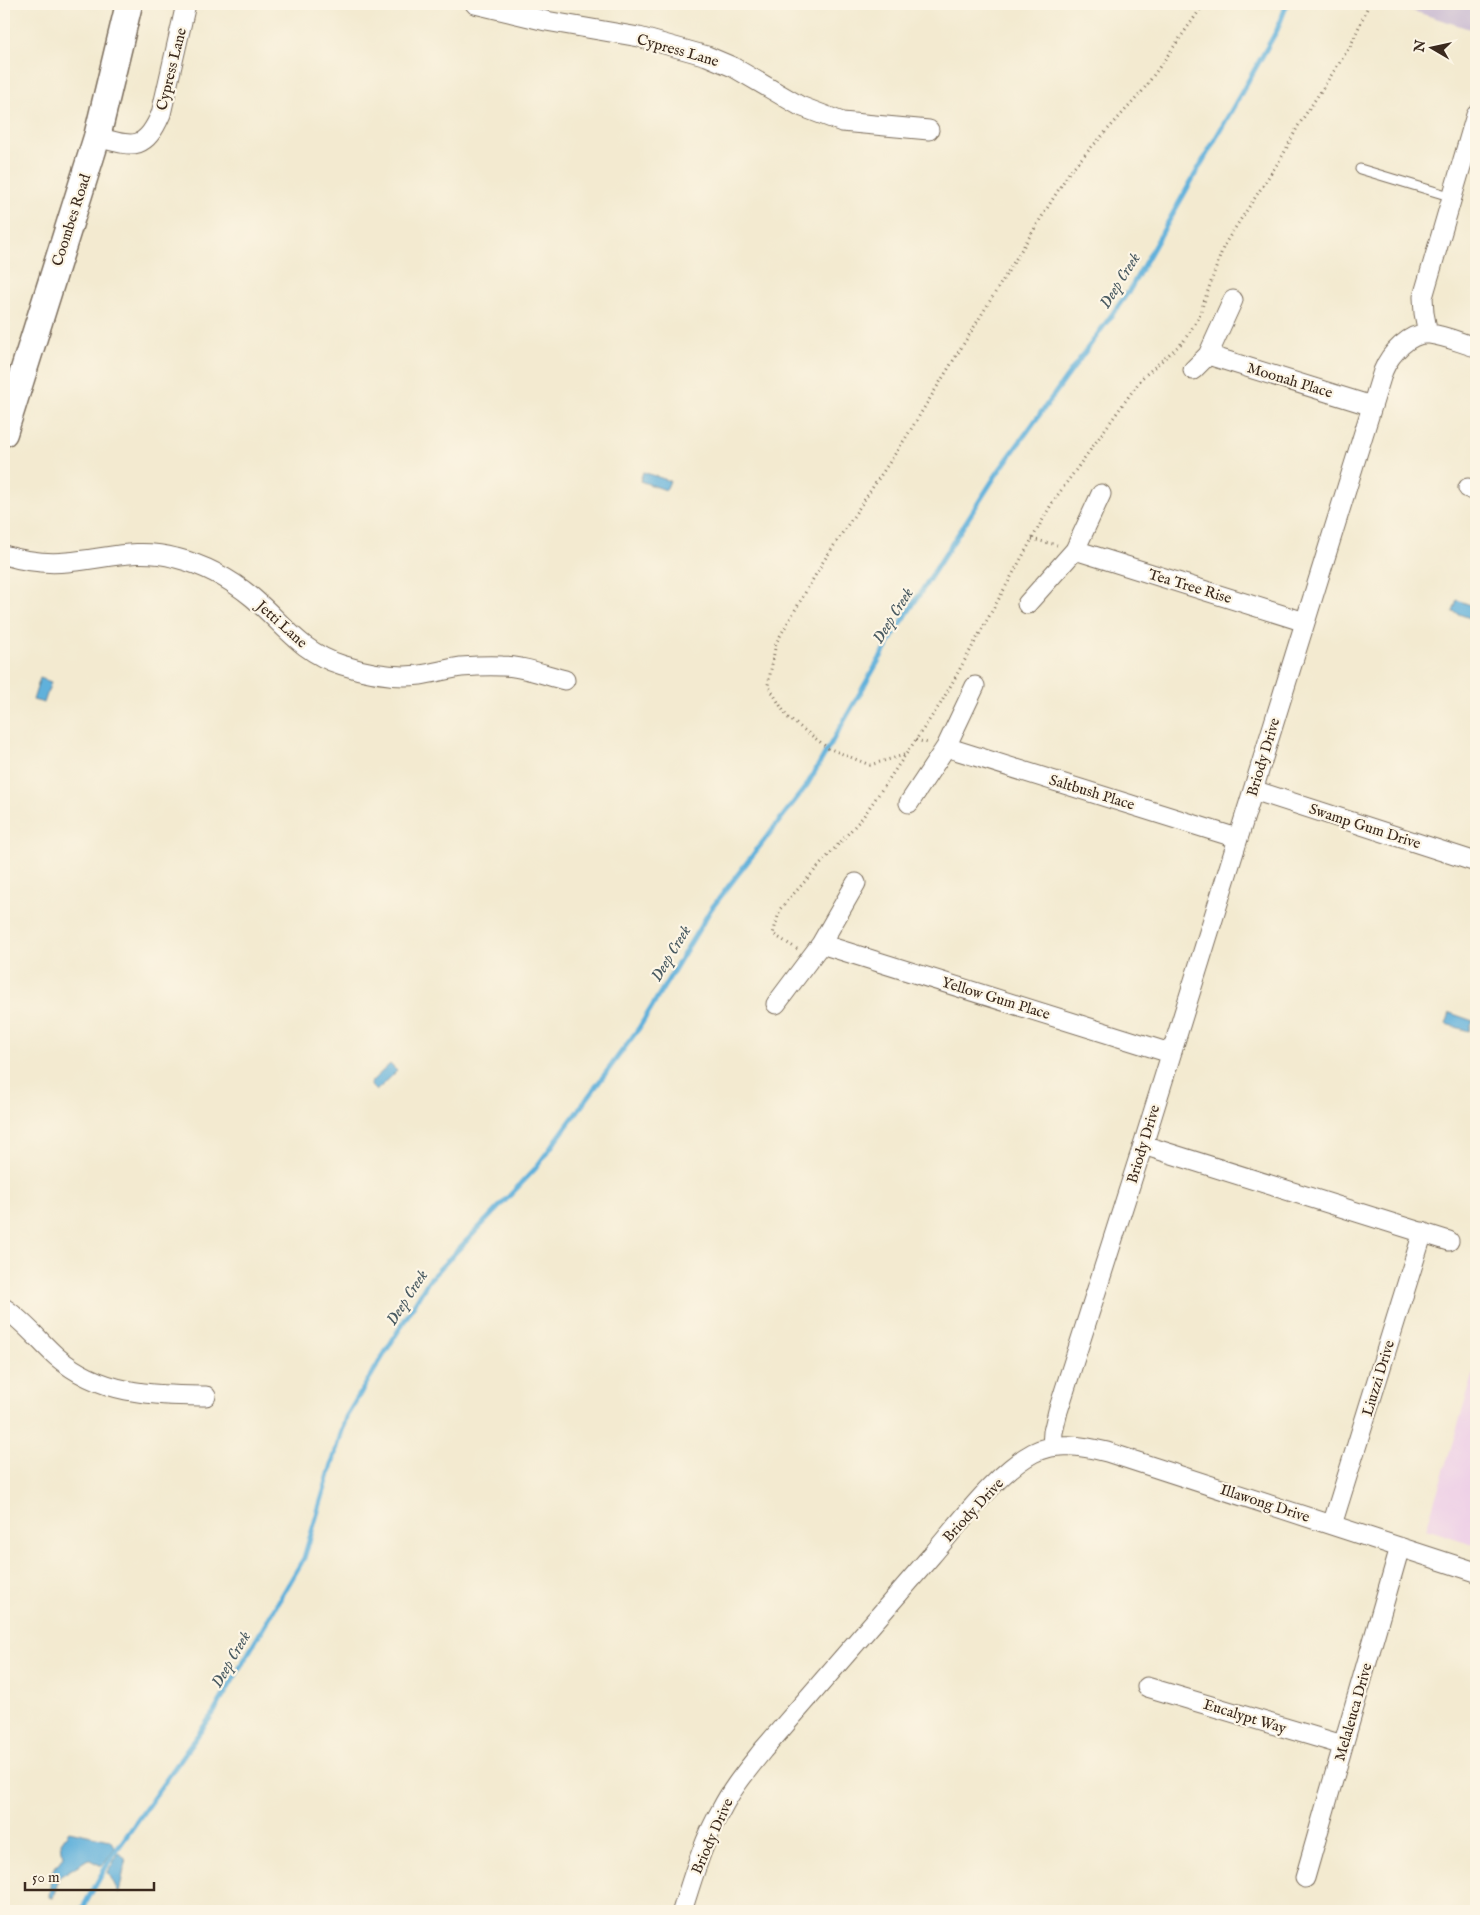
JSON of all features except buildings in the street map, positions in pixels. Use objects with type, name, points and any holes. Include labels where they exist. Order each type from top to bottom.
[{"type":"street","name":"Coombes Road","points":[[4,433],[97,137],[129,4]]},
{"type":"street","name":"Cypress Lane","points":[[97,137],[129,146],[140,143],[156,125],[161,114],[186,4]]},
{"type":"street","name":"Cypress Lane","points":[[475,4],[546,22],[639,37],[708,56],[740,71],[800,106],[842,122],[929,130]]},
{"type":"street","points":[[1476,115],[1423,297],[1428,334],[1476,347]]},
{"type":"street","points":[[1193,370],[1208,355],[1233,300]]},
{"type":"street","name":"Briody Drive","points":[[682,1911],[704,1848],[721,1810],[763,1750],[977,1502],[1020,1461],[1034,1452],[1052,1447],[1058,1411],[1143,1145],[1304,622],[1388,358],[1397,348],[1412,338],[1428,334]]},
{"type":"street","name":"Moonah Place","points":[[1208,355],[1372,406]]},
{"type":"street","points":[[1027,604],[1074,550],[1101,494]]},
{"type":"street","name":"Tea Tree Rise","points":[[1074,550],[1304,622]]},
{"type":"street","name":"Jetti Lane","points":[[4,555],[19,560],[44,562],[67,562],[134,553],[176,558],[198,565],[238,586],[287,632],[304,645],[340,664],[381,674],[402,676],[460,668],[504,666],[565,680]]},
{"type":"street","points":[[909,803],[946,747],[975,686]]},
{"type":"street","name":"Saltbush Place","points":[[946,747],[1237,838]]},
{"type":"street","name":"Swamp Gum Drive","points":[[1253,790],[1476,862]]},
{"type":"street","points":[[776,1004],[816,951],[856,884]]},
{"type":"street","name":"Yellow Gum Place","points":[[816,951],[1170,1053]]},
{"type":"street","points":[[1143,1145],[1449,1241]]},
{"type":"street","name":"Liuzzi Drive","points":[[1332,1525],[1423,1232]]},
{"type":"street","points":[[4,1308],[30,1329],[58,1358],[73,1369],[106,1386],[140,1394],[206,1396]]},
{"type":"street","name":"Illawong Drive","points":[[1052,1447],[1072,1446],[1107,1452],[1476,1572]]},
{"type":"street","name":"Melaleuca Drive","points":[[1305,1878],[1400,1547]]},
{"type":"street","name":"Eucalypt Way","points":[[1147,1687],[1344,1745]]},
{"type":"lane","points":[[1360,168],[1453,197]]},
{"type":"path","points":[[905,755],[870,765],[828,748],[787,718],[768,685],[776,643],[823,562],[905,439],[1070,171],[1141,93],[1204,4]]},
{"type":"path","points":[[816,951],[773,934],[780,909],[863,817],[941,703],[1052,504],[1142,378],[1183,342],[1198,319],[1224,245],[1283,155],[1298,126],[1351,45],[1369,4]]},
{"type":"path","points":[[1032,539],[1074,550]]},
{"type":"shaded area","points":[[1391,4],[1476,4],[1476,28],[1473,30]]},
{"type":"shaded area","points":[[1476,1366],[1476,1545],[1426,1529]]},
{"type":"water","points":[[643,472],[670,481],[666,490],[640,481]]},
{"type":"water","points":[[1457,600],[1476,607],[1476,620],[1453,612]]},
{"type":"water","points":[[40,678],[51,682],[44,703],[33,700]]},
{"type":"water","points":[[1450,1013],[1473,1021],[1469,1031],[1446,1024]]},
{"type":"water","points":[[390,1064],[397,1071],[376,1091],[369,1084]]},
{"type":"water","points":[[69,1831],[110,1840],[115,1848],[102,1866],[88,1859],[59,1877],[53,1898],[49,1897],[51,1877],[49,1875],[63,1857],[61,1842]]},
{"type":"water","points":[[119,1852],[126,1860],[119,1893],[108,1872]]},
{"type":"waterway","name":"Deep Creek","points":[[81,1911],[111,1858],[214,1712],[304,1558],[346,1417],[429,1280],[535,1169],[639,1028],[711,909],[807,785],[894,634],[998,472],[1129,291],[1277,30],[1287,4]]}]
